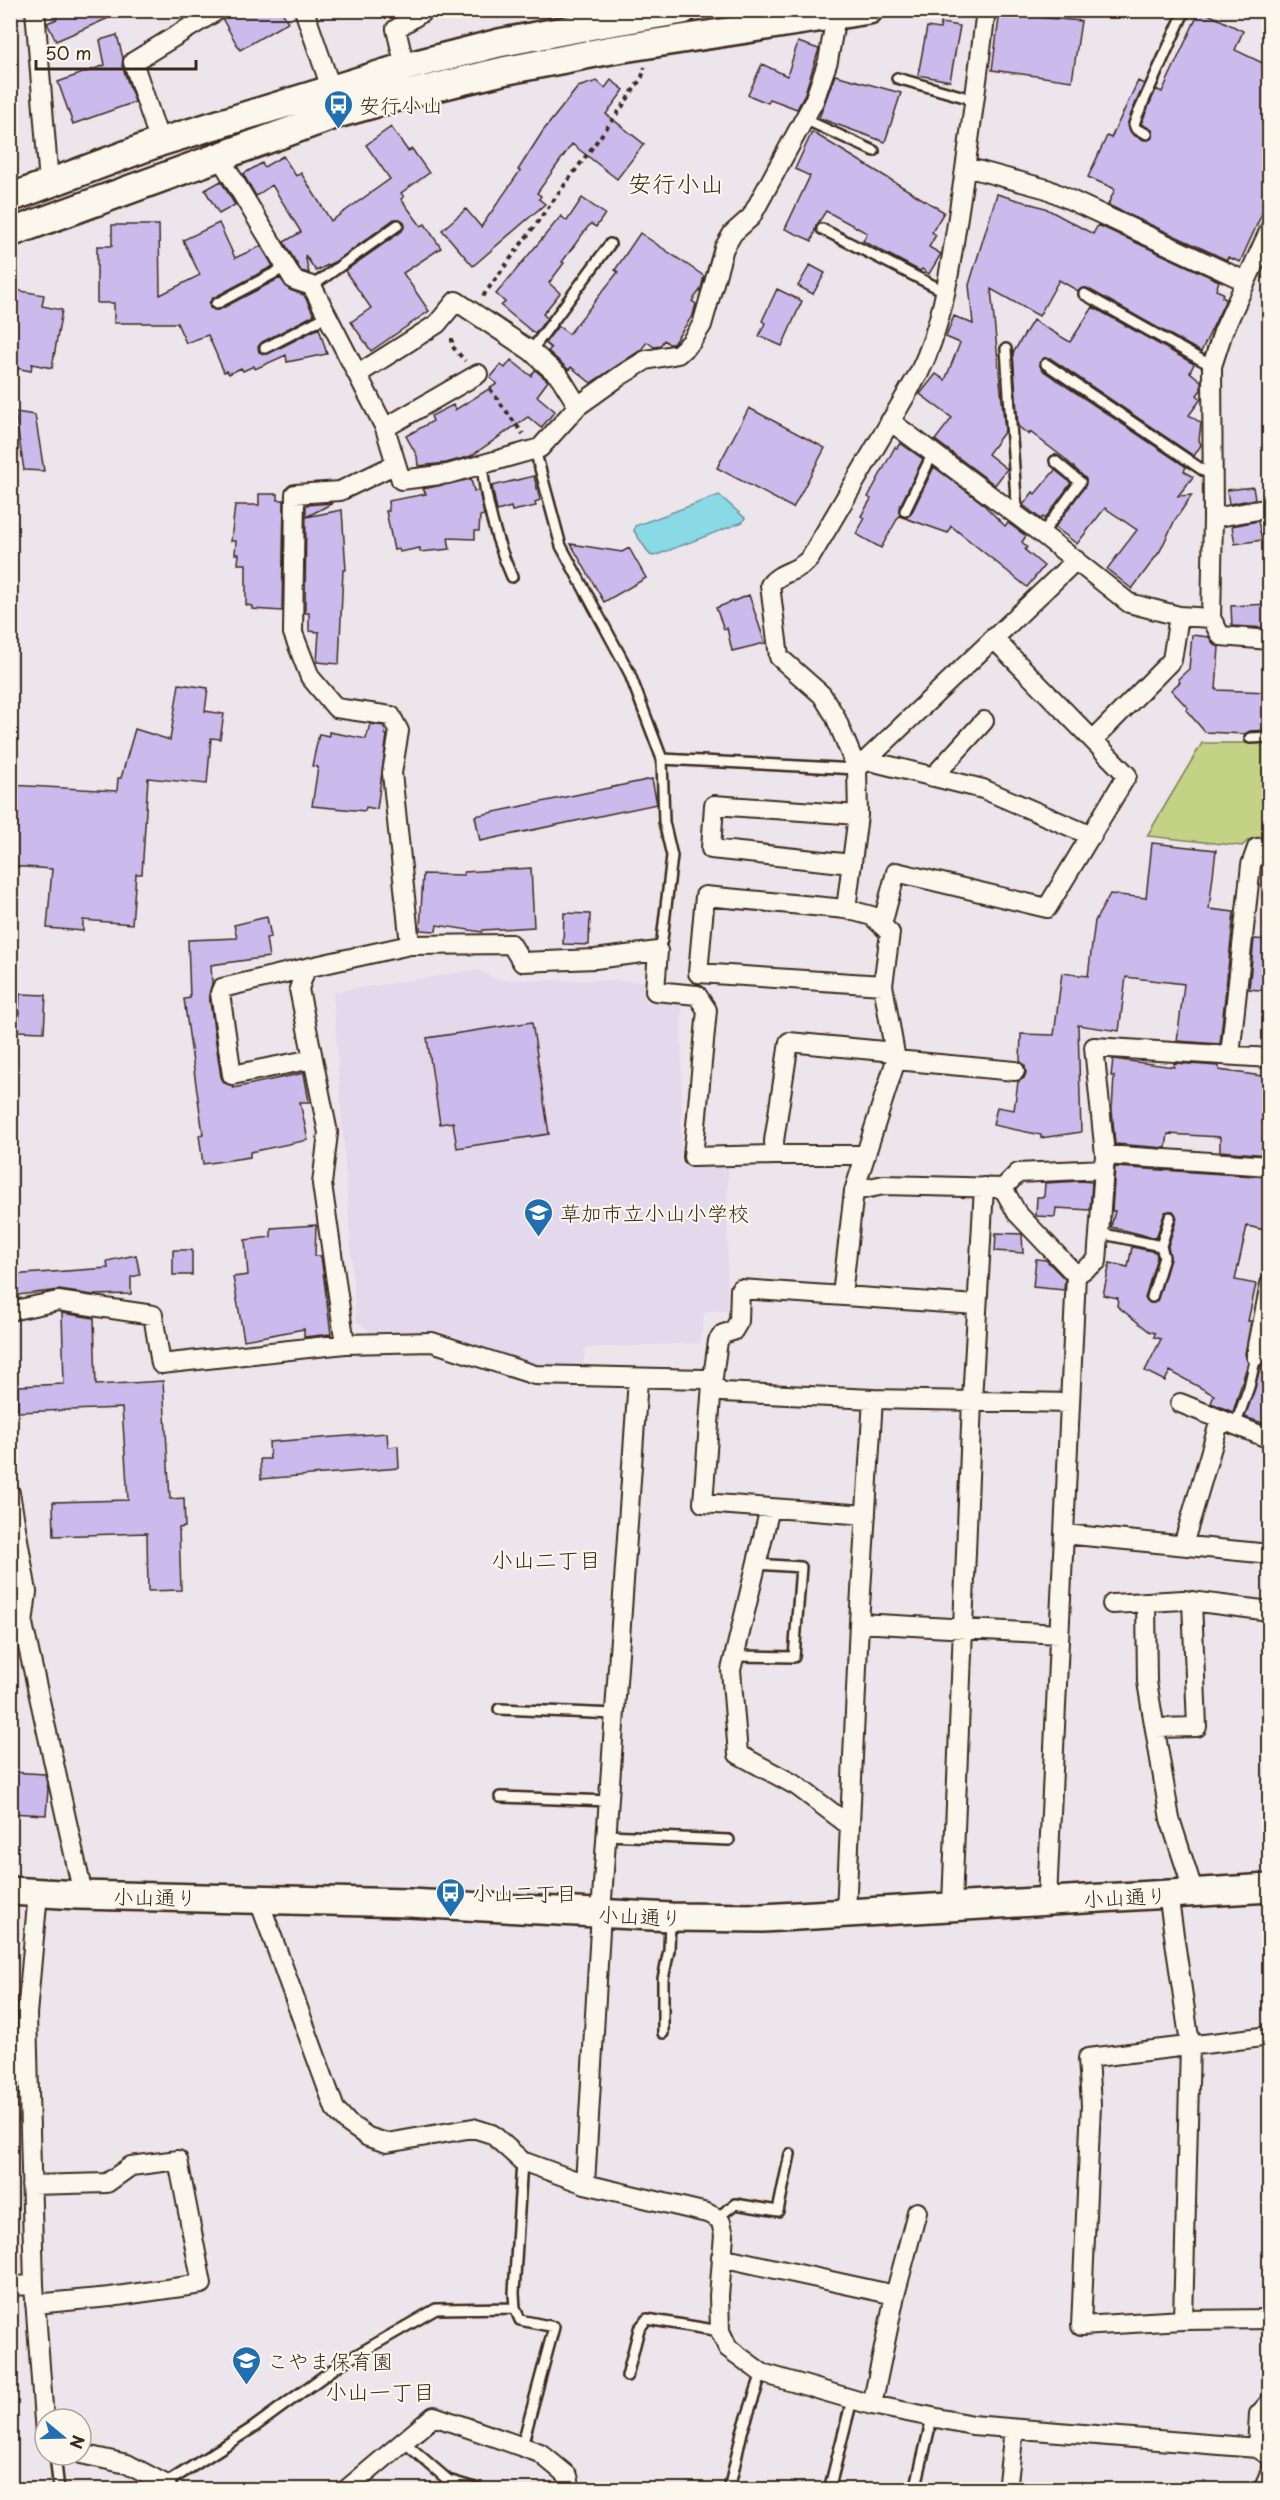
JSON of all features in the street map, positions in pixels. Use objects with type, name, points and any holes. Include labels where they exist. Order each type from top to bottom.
[{"type":"street","points":[[35,10],[49,183]]},
{"type":"street","points":[[160,142],[133,62],[218,10]]},
{"type":"street","points":[[304,10],[332,88]]},
{"type":"street","points":[[405,67],[396,29],[426,10]]},
{"type":"street","points":[[10,198],[160,142],[405,67],[499,44],[683,10]]},
{"type":"street","points":[[10,234],[337,114],[503,71],[611,50],[869,10]]},
{"type":"street","points":[[846,909],[862,764],[822,695],[779,657],[770,585],[775,578],[803,567],[810,558],[932,348],[946,292],[966,167],[986,10]]},
{"type":"street","points":[[219,156],[294,280],[312,286],[385,428],[401,480],[448,474],[540,448],[578,406],[646,360],[678,354],[691,342],[702,325],[724,249],[733,233],[751,217],[814,101],[828,61],[836,16]]},
{"type":"street","points":[[966,167],[1047,189],[1245,281]]},
{"type":"street","points":[[1269,229],[1223,333],[1212,366],[1211,618],[1221,636],[1269,640]]},
{"type":"street","points":[[358,374],[437,324],[456,300],[531,351],[560,377],[578,406]]},
{"type":"street","points":[[385,428],[478,374]]},
{"type":"street","points":[[890,421],[1042,534],[1129,603],[1179,616],[1211,618]]},
{"type":"street","points":[[396,464],[340,491],[295,494],[293,633],[310,677],[336,708],[391,716],[399,731],[392,773],[410,945]]},
{"type":"street","points":[[1213,518],[1269,508]]},
{"type":"street","points":[[862,764],[1076,560]]},
{"type":"street","points":[[1093,740],[1172,660],[1179,616]]},
{"type":"street","points":[[882,925],[896,872],[1047,908],[1127,775],[993,638]]},
{"type":"street","points":[[933,777],[984,721]]},
{"type":"street","points":[[862,764],[983,789],[1092,836]]},
{"type":"street","points":[[852,864],[711,849],[714,805],[858,815]]},
{"type":"street","points":[[1230,1055],[1251,865],[1257,848],[1269,847]]},
{"type":"street","points":[[704,1005],[705,990],[698,973],[705,896],[846,909],[873,916],[890,933],[883,985],[895,1056],[854,1191],[842,1295]]},
{"type":"street","points":[[313,1059],[232,1075],[220,993],[222,988],[410,945],[511,944],[522,962],[595,959],[658,951],[655,991],[697,995],[707,1010],[693,1157],[866,1155]]},
{"type":"street","points":[[306,968],[299,989],[328,1133],[322,1184],[345,1344]]},
{"type":"street","points":[[698,973],[883,985]]},
{"type":"street","points":[[775,1155],[774,1141],[789,1042],[1015,1071]]},
{"type":"street","points":[[1076,1275],[1097,1261],[1105,1162],[1094,1047],[1269,1058]]},
{"type":"street","points":[[854,1191],[884,1185],[1003,1188],[1018,1173],[1105,1162],[1269,1166]]},
{"type":"street","points":[[952,1905],[972,1401],[984,1187]]},
{"type":"street","points":[[1003,1188],[1017,1213],[1076,1275],[1047,1899]]},
{"type":"street","points":[[1256,1356],[1269,1284]]},
{"type":"street","points":[[866,1515],[703,1503],[712,1384],[718,1341],[723,1334],[734,1331],[739,1321],[740,1289],[977,1305]]},
{"type":"street","points":[[10,1311],[58,1301],[153,1315],[161,1364],[345,1344],[432,1342],[535,1375],[705,1379],[722,1392],[873,1399],[1070,1403]]},
{"type":"street","points":[[585,2184],[601,1913],[638,1379]]},
{"type":"street","points":[[846,1913],[859,1623],[873,1399]]},
{"type":"street","points":[[1180,1403],[1269,1439]]},
{"type":"street","points":[[1183,1545],[1228,1423]]},
{"type":"street","points":[[10,1493],[27,1592],[17,1623],[80,1881],[78,1895]]},
{"type":"street","points":[[770,1508],[731,1670],[738,1754],[797,1786],[850,1826]]},
{"type":"street","points":[[1064,1534],[1269,1554]]},
{"type":"street","points":[[1155,1728],[1197,1727],[1192,1601]]},
{"type":"street","points":[[1112,1604],[1192,1601],[1269,1611]]},
{"type":"street","points":[[1146,1602],[1147,1682],[1181,1893],[1190,2044],[1183,2320]]},
{"type":"street","points":[[859,1623],[1059,1635]]},
{"type":"street","name":"小山通り","points":[[10,1891],[78,1895],[409,1903],[671,1917],[763,1918],[1269,1887]]},
{"type":"street","points":[[38,1893],[27,2014],[34,2285],[43,2407]]},
{"type":"street","points":[[258,1898],[335,2109],[348,2123],[368,2137],[387,2143],[473,2128],[492,2134],[522,2161],[585,2184],[707,2213],[717,2218],[721,2222],[724,2235],[721,2257],[720,2331],[728,2348],[762,2373],[852,2400],[932,2418],[1014,2430],[1263,2452],[1259,2414],[1269,2402]]},
{"type":"street","points":[[1269,2036],[1088,2058],[1091,2104],[1081,2326],[1183,2320],[1269,2319]]},
{"type":"street","points":[[31,2185],[107,2183],[131,2166],[178,2160],[202,2284],[110,2297],[35,2304]]},
{"type":"street","points":[[872,2405],[895,2295],[917,2211]]},
{"type":"street","points":[[721,2257],[895,2295]]},
{"type":"street","points":[[10,2286],[34,2285]]},
{"type":"street","points":[[346,2490],[434,2416],[540,2452],[568,2476],[571,2490]]},
{"type":"street","points":[[1007,2490],[1014,2430]]},
{"type":"street","points":[[93,2457],[127,2464],[166,2487]]},
{"type":"lane","points":[[1147,134],[1136,129],[1134,124],[1185,10]]},
{"type":"lane","points":[[897,78],[975,100]]},
{"type":"lane","points":[[804,119],[874,151]]},
{"type":"lane","points":[[312,286],[398,225]]},
{"type":"lane","points":[[822,229],[946,292]]},
{"type":"lane","points":[[531,351],[610,244]]},
{"type":"lane","points":[[216,304],[286,267]]},
{"type":"lane","points":[[1084,294],[1212,366]]},
{"type":"lane","points":[[265,348],[327,316]]},
{"type":"lane","points":[[1006,349],[1017,515]]},
{"type":"lane","points":[[1046,364],[1213,477]]},
{"type":"lane","points":[[535,450],[561,546],[629,672],[662,759],[664,822],[672,856],[662,940],[658,951]]},
{"type":"lane","points":[[906,512],[933,453]]},
{"type":"lane","points":[[1042,534],[1080,482],[1055,461]]},
{"type":"lane","points":[[482,465],[484,490],[497,539],[512,576]]},
{"type":"lane","points":[[1250,738],[1269,737]]},
{"type":"lane","points":[[662,759],[862,764]]},
{"type":"lane","points":[[1152,1297],[1164,1257],[1161,1246],[1170,1216]]},
{"type":"lane","points":[[1099,1233],[1161,1246]]},
{"type":"lane","points":[[1228,1423],[1249,1387],[1256,1356]]},
{"type":"lane","points":[[734,1656],[794,1657],[801,1567],[756,1564]]},
{"type":"lane","points":[[499,1709],[615,1714]]},
{"type":"lane","points":[[500,1797],[610,1801]]},
{"type":"lane","points":[[607,1835],[729,1840]]},
{"type":"lane","points":[[663,2033],[663,1979],[669,1950],[671,1917]]},
{"type":"lane","points":[[717,2218],[735,2204],[778,2211],[790,2154]]},
{"type":"lane","points":[[522,2161],[514,2293],[516,2308],[520,2320],[554,2327],[522,2446]]},
{"type":"lane","points":[[166,2487],[339,2365],[436,2309],[516,2308]]},
{"type":"lane","points":[[627,2376],[639,2329],[647,2319],[720,2331]]},
{"type":"lane","points":[[729,2490],[742,2432],[762,2373]]},
{"type":"lane","points":[[830,2490],[852,2400]]},
{"type":"lane","points":[[915,2490],[932,2418]]},
{"type":"lane","points":[[403,2441],[448,2480],[481,2490]]},
{"type":"lane","points":[[1258,2490],[1269,2463]]},
{"type":"lane","points":[[56,2467],[59,2490]]},
{"type":"path","points":[[535,450],[478,374],[452,346],[451,340],[622,107],[642,77],[648,58]]},
{"type":"shaded area","name":"草加市立小山小学校","points":[[478,970],[497,980],[646,981],[646,1002],[682,1002],[681,1164],[728,1164],[727,1311],[705,1311],[700,1343],[585,1348],[583,1371],[545,1368],[442,1332],[371,1332],[356,1321],[333,992]]},
{"type":"green space","points":[[1202,743],[1269,743],[1269,838],[1250,839],[1242,846],[1147,836]]},
{"type":"water","points":[[719,495],[745,518],[743,522],[654,556],[650,555],[634,531],[635,526]]},
{"type":"building","points":[[53,10],[127,10],[56,41],[47,23],[57,19]]},
{"type":"building","points":[[229,10],[281,10],[288,22],[240,50],[223,20]]},
{"type":"building","points":[[1200,10],[1243,31],[1235,50],[1269,66],[1269,198],[1240,262],[1228,257],[1227,260],[1108,205],[1115,189],[1088,177],[1107,136],[1111,138],[1138,81],[1144,84],[1128,127],[1133,135],[1144,140],[1153,137],[1152,130],[1141,124],[1156,89],[1162,92]]},
{"type":"building","points":[[1000,11],[1026,14],[1025,16],[1081,21],[1072,81],[992,70]]},
{"type":"building","points":[[941,23],[960,26],[950,81],[918,75],[927,27],[940,29]]},
{"type":"building","points":[[117,35],[123,58],[122,66],[135,102],[73,124],[58,82],[105,65],[100,40]]},
{"type":"building","points":[[798,42],[819,49],[804,96],[797,109],[770,99],[768,103],[748,95],[762,64],[787,76]]},
{"type":"building","points":[[835,75],[901,93],[885,142],[819,118]]},
{"type":"building","points":[[611,80],[624,90],[606,114],[644,144],[617,179],[572,144],[537,193],[541,196],[539,199],[545,204],[473,266],[442,230],[466,209],[481,227],[520,171],[518,170],[543,131],[578,87],[597,81],[605,88]]},
{"type":"building","points":[[391,127],[408,151],[412,149],[429,173],[401,193],[404,197],[401,199],[421,226],[425,224],[441,248],[403,273],[429,311],[371,351],[351,322],[371,308],[345,271],[402,231],[405,225],[403,221],[394,219],[338,260],[316,271],[305,255],[309,273],[301,271],[284,242],[301,232],[272,185],[256,196],[243,174],[262,163],[264,167],[283,156],[296,176],[301,173],[331,221],[390,179],[366,145]]},
{"type":"building","points":[[812,132],[944,212],[932,232],[936,235],[929,247],[941,254],[929,274],[863,241],[867,233],[826,211],[816,226],[812,241],[785,229],[810,176],[795,169]]},
{"type":"building","points":[[221,181],[235,205],[219,214],[205,190]]},
{"type":"building","points":[[997,194],[1045,208],[1093,234],[1098,225],[1219,281],[1216,290],[1223,293],[1222,297],[1226,299],[1201,352],[1087,288],[1078,291],[1059,280],[1039,316],[991,289],[1005,431],[988,454],[1007,469],[995,485],[935,440],[952,418],[920,394],[936,374],[945,380],[960,343],[946,337],[954,316],[973,324],[969,285]]},
{"type":"building","points":[[582,198],[605,214],[596,227],[591,224],[587,228],[549,283],[560,293],[543,314],[547,318],[535,334],[501,306],[505,302],[496,294],[561,216],[567,221]]},
{"type":"building","points":[[219,223],[235,258],[261,246],[273,266],[213,298],[209,303],[210,308],[219,310],[280,278],[290,290],[304,295],[314,315],[262,342],[258,347],[259,352],[268,354],[319,328],[327,354],[287,362],[286,355],[255,369],[254,366],[243,371],[241,368],[229,374],[227,371],[224,372],[208,335],[186,343],[177,323],[114,323],[114,303],[97,303],[97,246],[112,246],[112,225],[159,225],[160,295],[200,275],[183,240]]},
{"type":"building","points":[[640,233],[704,276],[701,289],[692,301],[696,304],[693,315],[673,344],[664,340],[660,346],[654,347],[647,342],[641,350],[591,383],[571,367],[569,370],[548,351],[551,348],[545,343],[558,326],[569,334],[618,272],[615,270]]},
{"type":"building","points":[[810,265],[825,273],[813,294],[798,286]]},
{"type":"building","points":[[10,289],[44,295],[42,306],[62,310],[52,368],[32,364],[31,371],[10,367]]},
{"type":"building","points":[[777,289],[802,301],[782,346],[759,336],[765,323],[762,321]]},
{"type":"building","points":[[1093,307],[1194,364],[1190,372],[1201,381],[1201,390],[1197,395],[1201,399],[1189,415],[1201,423],[1199,440],[1201,445],[1194,456],[1050,358],[1044,358],[1039,363],[1042,370],[1186,467],[1184,471],[1193,477],[1178,496],[1192,495],[1175,520],[1160,551],[1132,589],[1107,569],[1137,530],[1105,508],[1077,544],[1055,527],[1085,486],[1086,479],[1064,458],[1030,432],[1029,435],[1018,426],[1013,353],[1033,320],[1070,342]]},
{"type":"building","points":[[511,360],[531,376],[535,370],[548,381],[537,396],[555,411],[541,428],[528,417],[471,456],[446,463],[418,466],[417,456],[406,436],[433,421],[431,416],[453,405],[455,410],[497,384],[490,378],[501,365],[505,368]]},
{"type":"building","points":[[749,408],[825,448],[793,508],[717,468]]},
{"type":"building","points":[[15,412],[35,415],[44,471],[24,470]]},
{"type":"building","points":[[900,443],[923,459],[899,508],[900,515],[905,518],[911,514],[934,467],[981,502],[1005,526],[1008,523],[1026,536],[1022,542],[1027,547],[1025,550],[1044,566],[1027,587],[951,526],[948,533],[899,516],[881,548],[856,534],[865,518],[861,516],[871,499],[868,497],[895,447],[897,448]]},
{"type":"building","points":[[1055,470],[1071,483],[1045,519],[1043,517],[1041,519],[1023,505]]},
{"type":"building","points":[[534,476],[540,500],[535,502],[536,506],[512,511],[511,507],[497,511],[492,486]]},
{"type":"building","points":[[471,479],[474,491],[479,490],[484,515],[480,516],[479,531],[475,531],[475,539],[448,538],[450,549],[420,552],[420,548],[400,552],[399,549],[394,550],[386,511],[389,511],[388,501],[426,494],[423,489]]},
{"type":"building","points":[[1253,487],[1255,499],[1229,504],[1227,490]]},
{"type":"building","points":[[259,494],[278,494],[278,500],[284,500],[282,611],[252,609],[252,606],[246,605],[246,564],[238,564],[239,554],[235,554],[236,541],[231,541],[235,505],[259,505]]},
{"type":"building","points":[[333,503],[306,517],[342,510],[346,570],[343,570],[339,664],[317,662],[319,632],[309,631],[309,613],[305,613],[306,505]]},
{"type":"building","points":[[1258,521],[1262,540],[1235,544],[1232,526]]},
{"type":"building","points":[[571,544],[622,552],[629,548],[646,578],[604,602]]},
{"type":"building","points":[[749,595],[765,643],[732,651],[727,628],[724,629],[716,608]]},
{"type":"building","points":[[1269,604],[1269,628],[1232,626],[1231,606]]},
{"type":"building","points":[[1192,635],[1209,637],[1214,645],[1219,647],[1216,690],[1269,692],[1269,730],[1250,731],[1245,734],[1205,732],[1186,710],[1188,708],[1171,690],[1180,682],[1178,679],[1189,669]]},
{"type":"building","points":[[179,684],[208,688],[205,711],[224,714],[220,739],[211,738],[207,784],[148,778],[142,874],[136,874],[132,924],[83,920],[83,931],[47,928],[52,869],[10,866],[10,785],[117,791],[118,778],[121,778],[135,729],[170,740]]},
{"type":"building","points":[[370,724],[384,726],[387,735],[377,809],[366,807],[365,811],[312,806],[318,767],[312,766],[319,734],[329,736],[329,732],[366,739]]},
{"type":"building","points":[[652,779],[657,804],[480,841],[475,816]]},
{"type":"building","points":[[1152,843],[1216,850],[1209,909],[1234,912],[1220,1044],[1177,1041],[1184,984],[1126,977],[1119,1031],[1078,1025],[1081,1132],[1041,1138],[1041,1135],[993,1125],[997,1107],[1014,1110],[1018,1082],[1024,1078],[1026,1073],[1025,1066],[1020,1061],[1021,1034],[1054,1035],[1062,973],[1088,976],[1095,921],[1110,894],[1146,898]]},
{"type":"building","points":[[531,868],[534,927],[483,930],[482,932],[437,925],[436,931],[420,930],[423,874],[464,875],[464,872]]},
{"type":"building","points":[[564,913],[590,914],[589,945],[563,944]]},
{"type":"building","points":[[267,917],[271,937],[266,938],[269,957],[211,965],[212,983],[209,995],[221,1077],[224,1083],[233,1088],[304,1073],[309,1102],[300,1102],[308,1140],[250,1152],[250,1157],[203,1164],[199,1135],[203,1134],[184,999],[190,998],[188,940],[237,938],[234,925]]},
{"type":"building","points":[[1254,939],[1269,940],[1269,991],[1249,989]]},
{"type":"building","points":[[20,994],[46,995],[44,1032],[18,1031]]},
{"type":"building","points":[[532,1022],[549,1134],[457,1148],[453,1122],[440,1124],[427,1038]]},
{"type":"building","points":[[1113,1059],[1174,1067],[1174,1063],[1219,1066],[1219,1070],[1269,1077],[1269,1155],[1220,1151],[1220,1137],[1168,1134],[1166,1148],[1115,1144],[1112,1110],[1114,1076],[1111,1076]]},
{"type":"building","points":[[1115,1167],[1269,1177],[1269,1207],[1265,1230],[1247,1226],[1235,1280],[1256,1284],[1248,1321],[1251,1321],[1245,1354],[1248,1363],[1233,1412],[1211,1403],[1214,1395],[1170,1371],[1165,1381],[1145,1371],[1161,1339],[1154,1337],[1155,1333],[1149,1331],[1117,1306],[1118,1298],[1103,1295],[1110,1263],[1128,1267],[1132,1247],[1156,1252],[1157,1257],[1145,1298],[1150,1303],[1157,1301],[1170,1259],[1168,1246],[1177,1218],[1173,1211],[1165,1212],[1156,1238],[1111,1227],[1115,1211],[1112,1211]]},
{"type":"building","points":[[1092,1182],[1090,1210],[1056,1208],[1055,1217],[1036,1216],[1037,1197],[1044,1197],[1045,1183]]},
{"type":"building","points":[[316,1225],[315,1256],[321,1256],[331,1334],[304,1337],[304,1329],[244,1340],[233,1277],[248,1275],[245,1240],[271,1237],[271,1228]]},
{"type":"building","points":[[996,1233],[1022,1234],[1023,1253],[995,1251]]},
{"type":"building","points":[[173,1250],[192,1250],[192,1275],[173,1275]]},
{"type":"building","points":[[136,1255],[140,1275],[131,1277],[131,1294],[93,1295],[59,1290],[10,1296],[10,1275],[108,1268],[107,1261]]},
{"type":"building","points":[[1036,1259],[1046,1260],[1065,1279],[1064,1290],[1033,1287]]},
{"type":"building","points":[[62,1313],[94,1318],[96,1385],[163,1381],[170,1499],[184,1498],[185,1527],[179,1528],[181,1590],[148,1591],[147,1533],[54,1536],[53,1502],[128,1500],[122,1408],[18,1412],[18,1386],[64,1384]]},
{"type":"building","points":[[1269,1358],[1269,1413],[1265,1424],[1245,1417],[1261,1366]]},
{"type":"building","points":[[387,1433],[388,1447],[398,1446],[399,1468],[261,1479],[260,1459],[270,1459],[269,1442]]},
{"type":"building","points":[[10,1772],[45,1774],[48,1789],[46,1815],[10,1813]]},
{"type":"place","name":"安行小山","points":[[338,130]]},
{"type":"place","name":"草加市立小山小学校","points":[[539,1238]]},
{"type":"place","name":"小山二丁目","points":[[451,1918]]},
{"type":"place","name":"こやま保育園","points":[[246,2386]]},
{"type":"district","name":"安行小山","points":[[676,182]]},
{"type":"district","name":"小山二丁目","points":[[546,1558]]},
{"type":"district","name":"小山一丁目","points":[[380,2390]]}]
